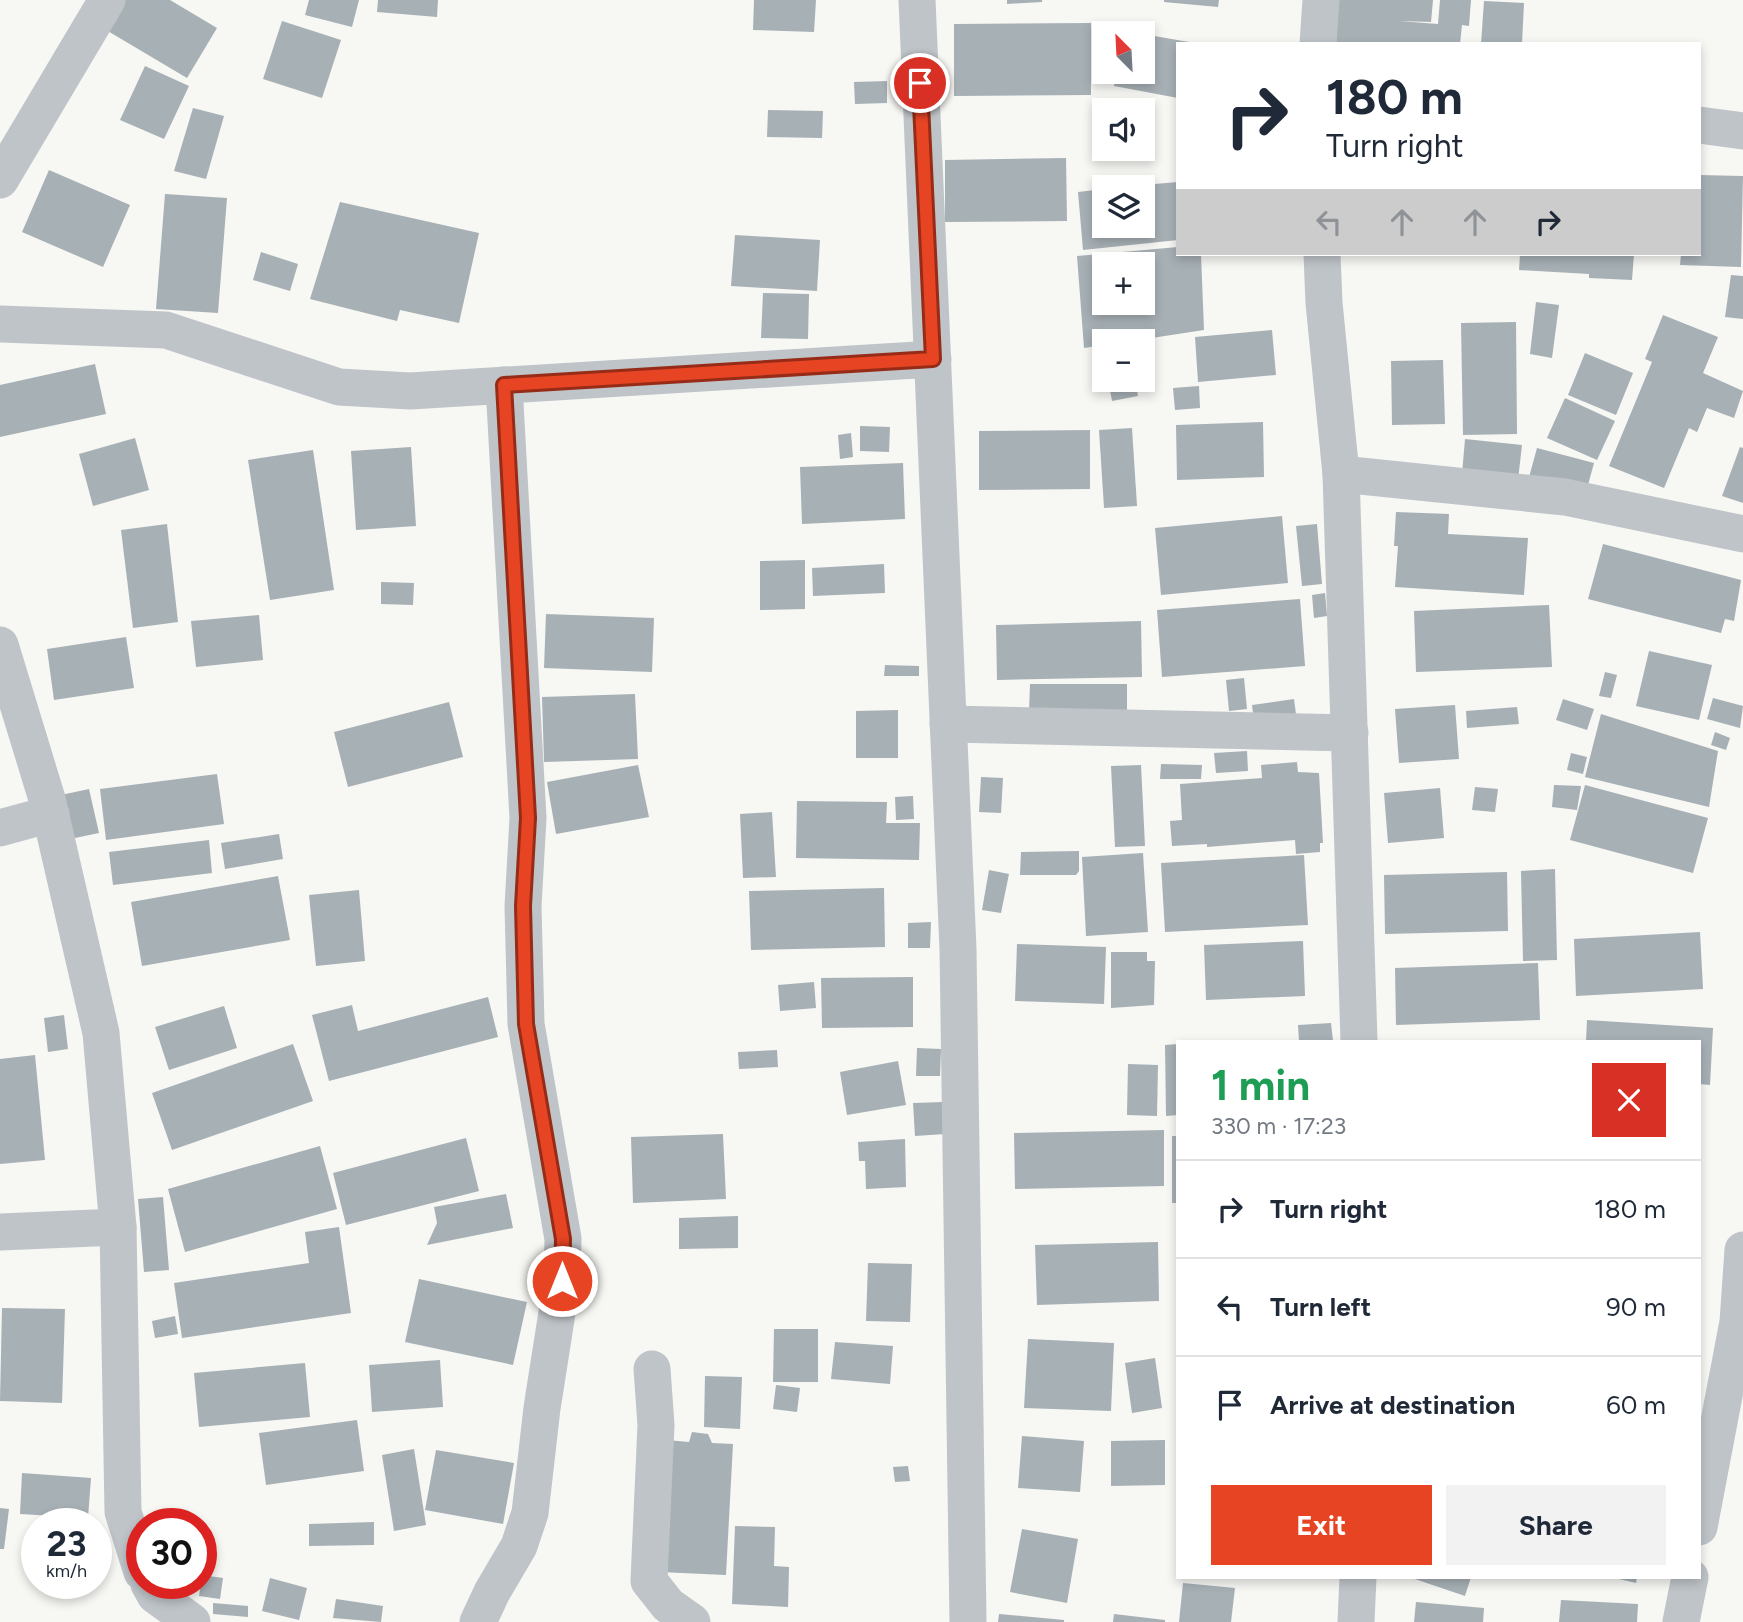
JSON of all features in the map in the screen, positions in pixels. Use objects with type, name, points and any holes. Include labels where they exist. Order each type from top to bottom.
[{"type":"street","points":[[0,180],[107,0]]},
{"type":"street","points":[[917,0],[958,949],[968,1622]]},
{"type":"street","points":[[1318,42],[1321,0]]},
{"type":"street","points":[[1701,125],[1743,131]]},
{"type":"street","points":[[1322,256],[1324,303],[1341,474],[1359,1040]]},
{"type":"street","points":[[0,324],[166,330],[339,387],[410,391],[933,359]]},
{"type":"street","points":[[478,1622],[519,1546],[530,1513],[542,1408],[562,1281],[563,1239],[526,1024],[523,906],[528,818],[504,385]]},
{"type":"street","points":[[1341,474],[1565,497],[1743,534]]},
{"type":"street","points":[[0,645],[51,814],[101,1033],[118,1227],[123,1512],[126,1521]]},
{"type":"street","points":[[948,724],[1350,733]]},
{"type":"street","points":[[0,828],[51,814]]},
{"type":"street","points":[[0,1232],[118,1227]]},
{"type":"street","points":[[1701,1516],[1738,1322],[1743,1250]]},
{"type":"street","points":[[652,1369],[656,1425],[649,1581],[668,1605],[692,1622]]},
{"type":"street","points":[[1356,1622],[1358,1579]]},
{"type":"street","points":[[1681,1622],[1690,1579]]},
{"type":"street","points":[[159,1599],[192,1622]]},
{"type":"building","points":[[117,0],[170,0],[217,28],[187,78],[101,27]]},
{"type":"building","points":[[309,0],[359,0],[352,27],[305,15]]},
{"type":"building","points":[[378,0],[438,0],[437,17],[377,12]]},
{"type":"building","points":[[754,0],[816,0],[814,32],[753,30]]},
{"type":"building","points":[[1007,0],[1042,0],[1042,2],[1007,4]]},
{"type":"building","points":[[1164,0],[1219,0],[1218,7]]},
{"type":"building","points":[[1338,0],[1433,0],[1431,22],[1398,21],[1438,24],[1440,0],[1471,0],[1469,26],[1462,25],[1460,42],[1336,42]]},
{"type":"building","points":[[1484,1],[1524,3],[1522,42],[1481,42]]},
{"type":"building","points":[[282,21],[341,40],[322,98],[263,79]]},
{"type":"building","points":[[1091,23],[1091,95],[954,96],[954,24]]},
{"type":"building","points":[[1155,36],[1189,42],[1176,42],[1176,98],[1114,86],[1155,84]]},
{"type":"building","points":[[145,66],[189,86],[164,139],[120,120]]},
{"type":"building","points":[[887,81],[887,103],[855,104],[854,82]]},
{"type":"building","points":[[193,108],[224,116],[206,179],[174,171]]},
{"type":"building","points":[[768,110],[823,111],[822,138],[767,137]]},
{"type":"building","points":[[1066,158],[1067,221],[945,222],[945,160]]},
{"type":"building","points":[[49,170],[130,205],[103,267],[22,232]]},
{"type":"building","points":[[1701,175],[1743,176],[1741,267],[1680,265],[1681,256],[1701,256]]},
{"type":"building","points":[[1176,182],[1176,240],[1083,250],[1078,192],[1092,190],[1092,238],[1155,238],[1155,184]]},
{"type":"building","points":[[165,194],[227,198],[218,313],[156,309]]},
{"type":"building","points":[[340,202],[479,233],[459,323],[400,310],[397,321],[310,299]]},
{"type":"building","points":[[735,235],[820,240],[817,291],[731,286]]},
{"type":"building","points":[[1176,247],[1176,256],[1201,256],[1204,330],[1155,337],[1155,329],[1092,329],[1092,347],[1084,348],[1077,256],[1092,255],[1092,315],[1155,315],[1155,252],[1122,252]]},
{"type":"building","points":[[261,252],[298,264],[290,291],[253,280]]},
{"type":"building","points":[[1520,256],[1634,256],[1632,280],[1589,278],[1589,274],[1519,270]]},
{"type":"building","points":[[1731,275],[1743,276],[1743,319],[1725,317]]},
{"type":"building","points":[[763,293],[809,294],[808,339],[761,338]]},
{"type":"building","points":[[1536,302],[1559,305],[1552,358],[1530,354]]},
{"type":"building","points":[[1663,315],[1718,337],[1703,373],[1743,391],[1734,418],[1707,408],[1697,432],[1689,428],[1664,488],[1609,466],[1652,362],[1645,359]]},
{"type":"building","points":[[1516,322],[1517,434],[1463,435],[1461,323]]},
{"type":"building","points":[[1272,330],[1276,375],[1198,382],[1195,337]]},
{"type":"building","points":[[1585,353],[1633,373],[1616,415],[1568,395]]},
{"type":"building","points":[[1443,360],[1445,424],[1392,425],[1391,361]]},
{"type":"building","points":[[95,364],[106,414],[0,437],[0,385]]},
{"type":"building","points":[[1199,386],[1200,408],[1175,410],[1173,388]]},
{"type":"building","points":[[1110,392],[1137,392],[1138,396],[1112,401]]},
{"type":"building","points":[[1565,398],[1615,421],[1597,460],[1547,438]]},
{"type":"building","points":[[1263,422],[1264,477],[1177,480],[1176,425]]},
{"type":"building","points":[[860,426],[890,427],[889,452],[860,451]]},
{"type":"building","points":[[1132,428],[1137,506],[1104,508],[1099,430]]},
{"type":"building","points":[[1090,430],[1090,489],[979,490],[979,431]]},
{"type":"building","points":[[851,433],[853,457],[840,459],[838,435]]},
{"type":"building","points":[[135,438],[149,490],[93,506],[79,454]]},
{"type":"building","points":[[1465,439],[1522,445],[1518,480],[1462,474]]},
{"type":"building","points":[[411,447],[416,526],[356,530],[351,451]]},
{"type":"building","points":[[1740,447],[1743,448],[1743,503],[1722,496]]},
{"type":"building","points":[[1537,448],[1594,463],[1585,496],[1528,481]]},
{"type":"building","points":[[313,450],[334,590],[270,600],[248,460]]},
{"type":"building","points":[[903,463],[905,519],[802,524],[800,467]]},
{"type":"building","points":[[1396,512],[1449,514],[1448,534],[1528,538],[1524,595],[1395,587],[1398,546],[1394,546]]},
{"type":"building","points":[[1282,516],[1288,583],[1161,595],[1155,528]]},
{"type":"building","points":[[167,524],[178,622],[133,628],[121,530]]},
{"type":"building","points":[[1317,524],[1322,584],[1302,586],[1296,526]]},
{"type":"building","points":[[1603,544],[1741,580],[1734,621],[1725,619],[1721,633],[1588,599]]},
{"type":"building","points":[[805,560],[805,609],[760,610],[760,561]]},
{"type":"building","points":[[884,564],[885,593],[813,596],[812,568]]},
{"type":"building","points":[[381,582],[414,583],[413,605],[381,604]]},
{"type":"building","points":[[1325,593],[1327,616],[1314,618],[1312,595]]},
{"type":"building","points":[[1300,599],[1305,666],[1162,677],[1157,610]]},
{"type":"building","points":[[1549,605],[1552,667],[1416,672],[1414,611]]},
{"type":"building","points":[[546,614],[654,618],[652,672],[544,668]]},
{"type":"building","points":[[259,615],[263,660],[196,667],[191,621]]},
{"type":"building","points":[[1141,621],[1142,677],[997,680],[996,625]]},
{"type":"building","points":[[126,637],[134,688],[54,700],[47,649]]},
{"type":"building","points":[[1649,651],[1712,665],[1699,720],[1636,706]]},
{"type":"building","points":[[885,665],[919,666],[919,676],[884,676]]},
{"type":"building","points":[[1605,672],[1617,675],[1611,698],[1599,696]]},
{"type":"building","points":[[1244,678],[1247,709],[1229,711],[1226,680]]},
{"type":"building","points":[[1030,684],[1127,684],[1127,712],[1029,712]]},
{"type":"building","points":[[635,694],[638,759],[544,762],[542,697]]},
{"type":"building","points":[[1713,698],[1743,706],[1740,728],[1707,719]]},
{"type":"building","points":[[1294,699],[1297,722],[1255,729],[1252,705]]},
{"type":"building","points":[[1563,699],[1594,709],[1587,730],[1556,720]]},
{"type":"building","points":[[449,702],[463,757],[348,787],[334,732]]},
{"type":"building","points":[[1455,705],[1459,759],[1399,763],[1395,709]]},
{"type":"building","points":[[1517,707],[1519,724],[1467,728],[1466,711]]},
{"type":"building","points":[[898,710],[898,758],[856,758],[856,711]]},
{"type":"building","points":[[1601,714],[1718,751],[1709,807],[1585,777]]},
{"type":"building","points":[[1715,732],[1730,738],[1726,750],[1711,745]]},
{"type":"building","points":[[1247,751],[1248,771],[1216,773],[1214,753]]},
{"type":"building","points":[[1571,753],[1587,757],[1583,774],[1567,770]]},
{"type":"building","points":[[1297,762],[1298,772],[1319,773],[1323,843],[1320,843],[1320,852],[1296,854],[1295,840],[1207,847],[1207,844],[1172,846],[1170,821],[1182,820],[1180,784],[1262,778],[1261,765]]},
{"type":"building","points":[[1161,764],[1202,765],[1201,779],[1160,779]]},
{"type":"building","points":[[638,765],[649,817],[556,834],[547,782]]},
{"type":"building","points":[[1141,765],[1145,846],[1115,847],[1111,766]]},
{"type":"building","points":[[217,774],[224,824],[106,840],[100,789]]},
{"type":"building","points":[[981,777],[1003,778],[1001,813],[979,812]]},
{"type":"building","points":[[1554,785],[1581,786],[1577,810],[1552,807]]},
{"type":"building","points":[[1585,785],[1708,818],[1693,873],[1570,840]]},
{"type":"building","points":[[1475,787],[1498,789],[1495,812],[1472,810]]},
{"type":"building","points":[[1440,788],[1444,838],[1388,843],[1384,793]]},
{"type":"building","points":[[89,789],[99,833],[70,839],[61,795]]},
{"type":"building","points":[[913,796],[914,819],[896,820],[895,797]]},
{"type":"building","points":[[797,801],[887,802],[886,823],[920,823],[919,860],[796,858]]},
{"type":"building","points":[[772,812],[776,877],[743,878],[740,814]]},
{"type":"building","points":[[279,834],[283,859],[225,869],[221,843]]},
{"type":"building","points":[[209,840],[212,873],[113,885],[109,852]]},
{"type":"building","points":[[1079,851],[1079,871],[1076,875],[1020,875],[1021,852]]},
{"type":"building","points":[[1143,853],[1148,932],[1086,936],[1082,857]]},
{"type":"building","points":[[1304,855],[1308,925],[1165,932],[1161,863]]},
{"type":"building","points":[[1555,869],[1557,960],[1523,961],[1521,871]]},
{"type":"building","points":[[989,870],[1009,874],[1001,913],[982,910]]},
{"type":"building","points":[[1507,872],[1508,931],[1385,934],[1384,875]]},
{"type":"building","points":[[278,876],[290,940],[142,966],[131,902]]},
{"type":"building","points":[[884,888],[885,947],[751,950],[749,891]]},
{"type":"building","points":[[359,890],[365,961],[316,966],[309,895]]},
{"type":"building","points":[[931,922],[930,948],[908,948],[908,923]]},
{"type":"building","points":[[1700,932],[1703,989],[1576,996],[1574,939]]},
{"type":"building","points":[[1303,941],[1305,996],[1206,1000],[1204,945]]},
{"type":"building","points":[[1017,944],[1106,947],[1104,1004],[1015,1001]]},
{"type":"building","points":[[1111,952],[1147,952],[1147,961],[1155,961],[1154,1005],[1111,1008]]},
{"type":"building","points":[[1538,963],[1540,1020],[1396,1025],[1395,968]]},
{"type":"building","points":[[913,977],[913,1027],[822,1028],[821,978]]},
{"type":"building","points":[[814,982],[816,1008],[780,1011],[778,985]]},
{"type":"building","points":[[488,997],[498,1037],[329,1081],[312,1015],[352,1005],[358,1031]]},
{"type":"building","points":[[224,1006],[237,1048],[169,1070],[155,1027]]},
{"type":"building","points":[[64,1015],[68,1049],[48,1052],[44,1018]]},
{"type":"building","points":[[1587,1020],[1713,1028],[1710,1085],[1701,1084],[1701,1040],[1586,1040]]},
{"type":"building","points":[[1331,1023],[1333,1040],[1299,1040],[1298,1025]]},
{"type":"building","points":[[293,1044],[313,1101],[172,1150],[152,1093]]},
{"type":"building","points":[[1176,1044],[1176,1115],[1166,1116],[1165,1045]]},
{"type":"building","points":[[917,1048],[941,1049],[940,1076],[916,1076]]},
{"type":"building","points":[[777,1050],[778,1067],[739,1069],[738,1052]]},
{"type":"building","points":[[35,1055],[45,1160],[0,1164],[0,1059]]},
{"type":"building","points":[[898,1061],[906,1105],[847,1115],[840,1072]]},
{"type":"building","points":[[1128,1064],[1158,1065],[1157,1116],[1127,1115]]},
{"type":"building","points":[[944,1102],[945,1134],[915,1136],[913,1103]]},
{"type":"building","points":[[1164,1130],[1164,1186],[1015,1189],[1014,1133]]},
{"type":"building","points":[[723,1134],[726,1199],[633,1203],[631,1137]]},
{"type":"building","points":[[1172,1136],[1176,1136],[1176,1203],[1172,1203]]},
{"type":"building","points":[[466,1138],[479,1191],[346,1225],[333,1173]]},
{"type":"building","points":[[905,1139],[906,1187],[866,1189],[865,1161],[859,1161],[858,1142]]},
{"type":"building","points":[[320,1146],[337,1209],[185,1252],[168,1189]]},
{"type":"building","points":[[506,1194],[513,1228],[427,1245],[437,1223],[434,1207]]},
{"type":"building","points":[[163,1197],[169,1270],[144,1272],[138,1199]]},
{"type":"building","points":[[738,1216],[738,1248],[679,1249],[679,1218]]},
{"type":"building","points":[[339,1227],[351,1313],[182,1338],[174,1283],[309,1263],[305,1232]]},
{"type":"building","points":[[1158,1242],[1159,1301],[1037,1305],[1035,1245]]},
{"type":"building","points":[[868,1263],[912,1264],[910,1322],[866,1321]]},
{"type":"building","points":[[419,1279],[527,1302],[513,1365],[405,1342]]},
{"type":"building","points":[[2,1308],[65,1309],[62,1403],[0,1401]]},
{"type":"building","points":[[175,1316],[178,1334],[155,1338],[152,1321]]},
{"type":"building","points":[[774,1329],[818,1329],[818,1382],[773,1382]]},
{"type":"building","points":[[1028,1339],[1114,1343],[1111,1411],[1024,1408]]},
{"type":"building","points":[[835,1342],[893,1346],[890,1384],[831,1379]]},
{"type":"building","points":[[1155,1358],[1162,1408],[1132,1413],[1125,1363]]},
{"type":"building","points":[[440,1360],[443,1407],[372,1412],[369,1365]]},
{"type":"building","points":[[305,1363],[310,1417],[199,1427],[194,1373]]},
{"type":"building","points":[[705,1376],[742,1377],[740,1429],[704,1427]]},
{"type":"building","points":[[776,1385],[800,1388],[797,1412],[773,1409]]},
{"type":"building","points":[[357,1420],[364,1471],[266,1485],[259,1433]]},
{"type":"building","points":[[692,1432],[708,1434],[712,1443],[733,1444],[726,1575],[660,1572],[667,1440],[689,1442]]},
{"type":"building","points":[[1022,1436],[1084,1441],[1080,1492],[1018,1488]]},
{"type":"building","points":[[1165,1440],[1165,1485],[1111,1486],[1111,1441]]},
{"type":"building","points":[[414,1449],[426,1525],[394,1531],[382,1455]]},
{"type":"building","points":[[436,1450],[514,1463],[503,1524],[425,1510]]},
{"type":"building","points":[[908,1466],[910,1481],[895,1482],[893,1467]]},
{"type":"building","points":[[22,1473],[91,1478],[89,1508],[21,1508],[20,1514]]},
{"type":"building","points":[[0,1508],[9,1509],[4,1549],[0,1549]]},
{"type":"building","points":[[374,1522],[374,1545],[309,1546],[309,1524]]},
{"type":"building","points":[[735,1526],[775,1527],[774,1566],[789,1567],[788,1607],[732,1604]]},
{"type":"building","points":[[1022,1529],[1078,1539],[1067,1603],[1010,1592]]},
{"type":"building","points":[[217,1577],[223,1578],[220,1599],[217,1599]]},
{"type":"building","points":[[270,1578],[307,1588],[299,1620],[262,1611]]},
{"type":"building","points":[[1415,1579],[1470,1579],[1465,1596]]},
{"type":"building","points":[[1619,1579],[1637,1579],[1636,1583]]},
{"type":"building","points":[[1183,1583],[1235,1588],[1231,1622],[1179,1622]]},
{"type":"building","points":[[336,1599],[383,1606],[381,1622],[333,1618]]},
{"type":"building","points":[[1561,1600],[1638,1604],[1637,1622],[1559,1622]]},
{"type":"building","points":[[1416,1602],[1484,1608],[1483,1622],[1414,1622]]},
{"type":"building","points":[[213,1603],[248,1606],[248,1617],[213,1614]]},
{"type":"building","points":[[999,1614],[1064,1620],[1064,1622],[998,1622]]},
{"type":"building","points":[[1114,1614],[1165,1620],[1165,1622],[1113,1622]]},
{"type":"route","points":[[562,1281],[563,1239],[526,1024],[523,906],[528,818],[504,385],[933,359],[920,83]]}]
